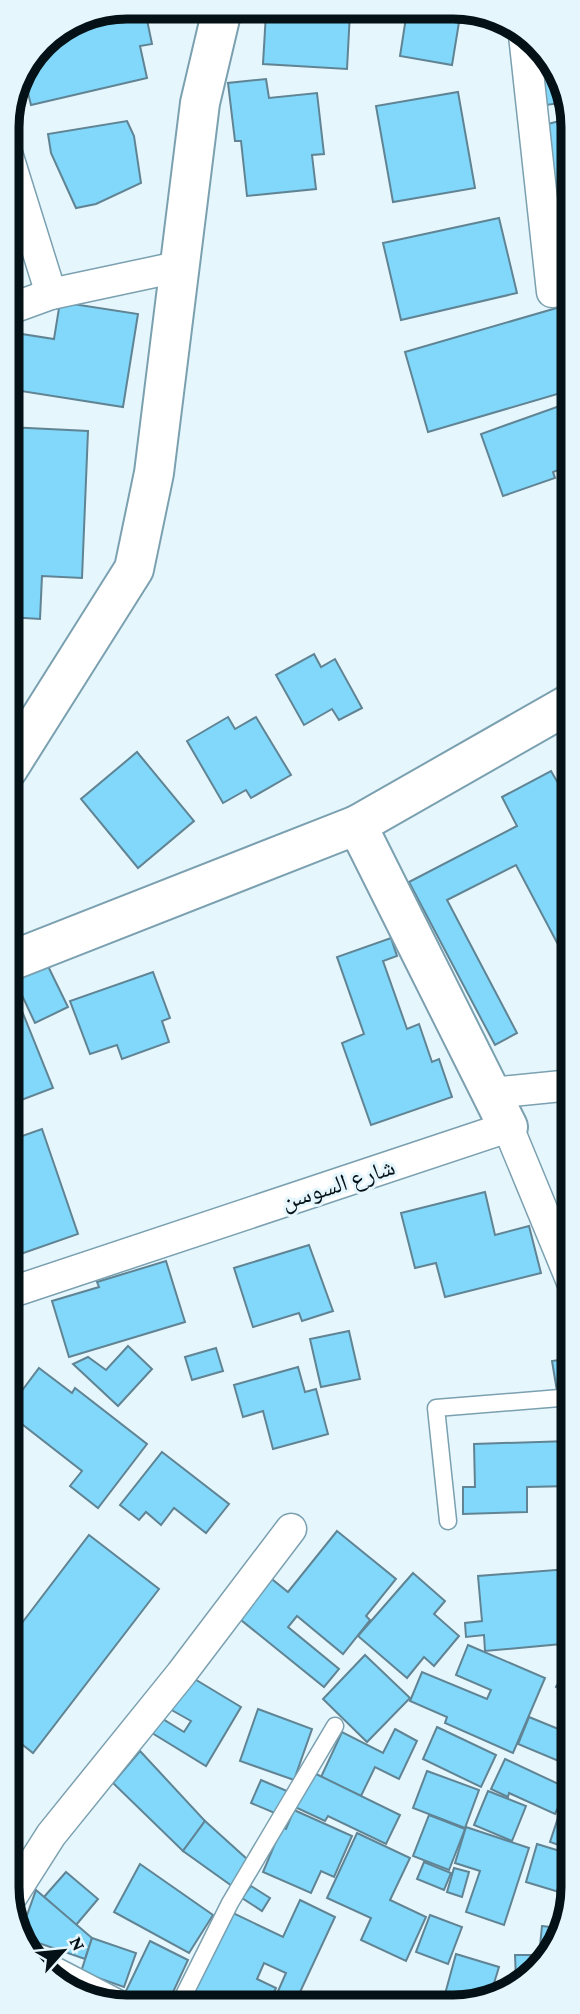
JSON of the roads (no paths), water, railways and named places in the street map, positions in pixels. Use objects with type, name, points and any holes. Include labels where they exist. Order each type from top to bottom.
[{"type":"street","points":[[19,752],[134,569],[154,473],[200,103],[220,19]]},
{"type":"street","points":[[525,48],[552,292]]},
{"type":"street","points":[[19,191],[51,294]]},
{"type":"street","points":[[19,306],[51,294],[181,266]]},
{"type":"street","points":[[19,958],[357,825],[561,709]]},
{"type":"street","points":[[357,825],[508,1127],[561,1255]]},
{"type":"street","points":[[491,1093],[561,1086]]},
{"type":"street","name":"شارع السوسن","points":[[19,1290],[508,1127]]},
{"type":"street","points":[[19,1885],[51,1835],[291,1529]]},
{"type":"lane","points":[[448,1521],[436,1408],[561,1398]]},
{"type":"lane","points":[[185,1995],[230,1903],[335,1726]]}]
